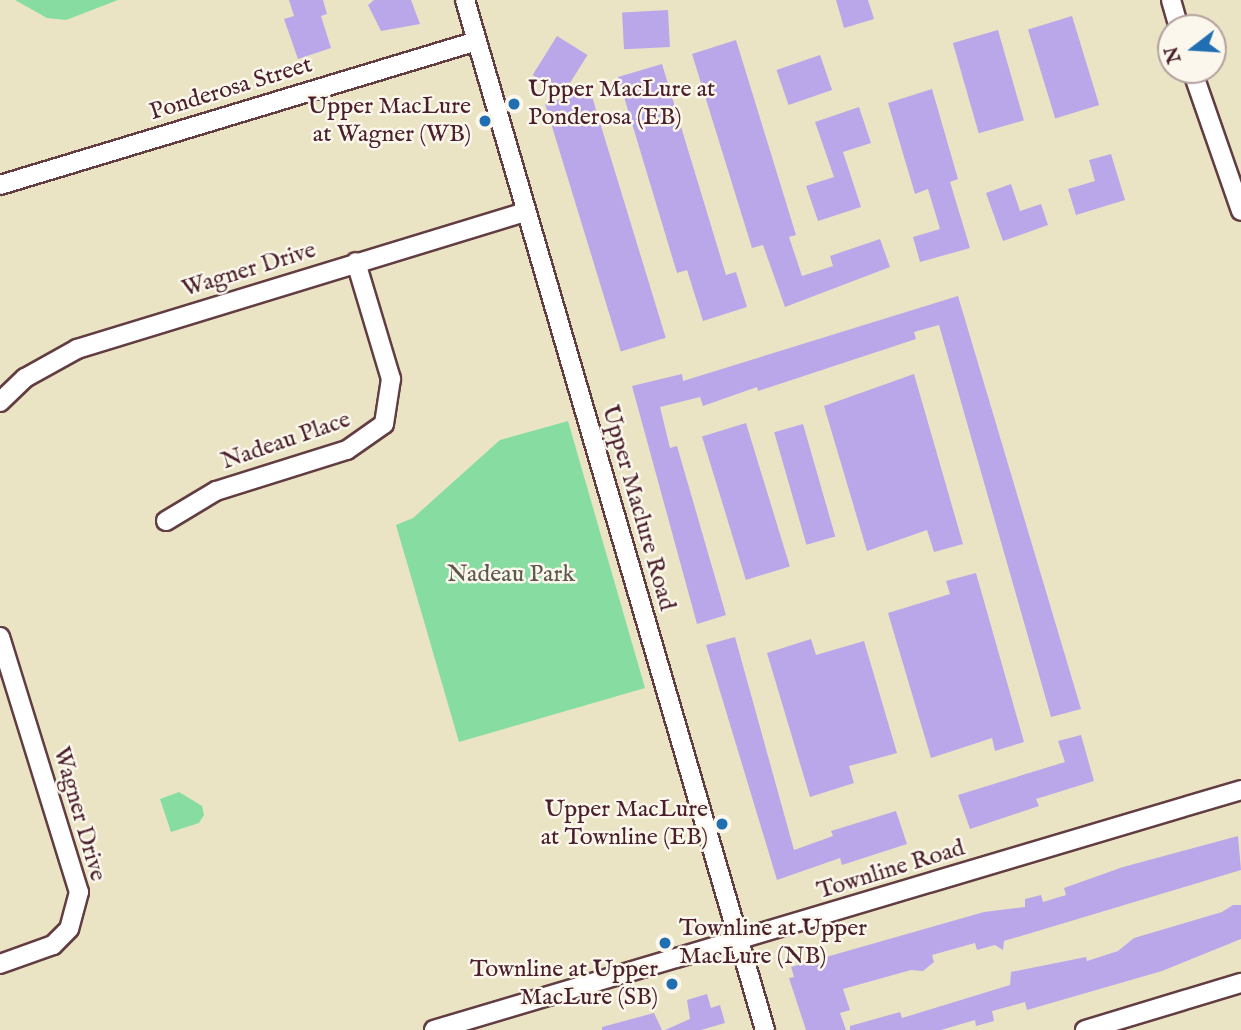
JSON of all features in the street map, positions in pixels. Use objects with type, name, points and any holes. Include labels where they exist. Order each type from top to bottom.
[{"type":"street","name":"Upper Maclure Road","points":[[465,0],[765,1030]]},
{"type":"street","name":"Ponderosa Street","points":[[0,185],[477,41]]},
{"type":"street","points":[[1197,84],[1241,211]]},
{"type":"street","name":"Wagner Drive","points":[[0,402],[25,378],[77,349],[526,212]]},
{"type":"street","name":"Nadeau Place","points":[[166,522],[216,491],[346,450],[384,424],[390,379],[356,262]]},
{"type":"street","name":"Wagner Drive","points":[[0,637],[79,892],[69,929],[53,945],[0,964]]},
{"type":"street","name":"Townline Road","points":[[434,1030],[738,942],[1241,790]]},
{"type":"street","points":[[1085,1030],[1241,983]]},
{"type":"green space","points":[[15,0],[118,0],[66,20],[47,18]]},
{"type":"green space","name":"Nadeau Park","points":[[568,421],[645,688],[459,742],[396,525],[413,518],[500,440]]},
{"type":"green space","points":[[179,792],[202,806],[204,815],[199,823],[171,832],[160,799]]},
{"type":"building","points":[[289,0],[323,0],[327,14],[321,16],[331,48],[298,59],[284,19],[294,16]]},
{"type":"building","points":[[374,0],[411,0],[420,24],[381,31],[368,5]]},
{"type":"building","points":[[836,0],[868,0],[874,19],[844,28]]},
{"type":"building","points":[[668,10],[670,47],[624,49],[622,12]]},
{"type":"building","points":[[1072,16],[1099,105],[1055,118],[1028,29]]},
{"type":"building","points":[[998,30],[1024,120],[979,133],[953,43]]},
{"type":"building","points":[[557,36],[588,55],[563,94],[533,75]]},
{"type":"building","points":[[736,40],[796,235],[789,237],[802,276],[833,266],[830,256],[880,239],[890,267],[785,307],[763,245],[752,248],[692,54]]},
{"type":"building","points":[[820,55],[832,90],[789,105],[777,70]]},
{"type":"building","points":[[662,64],[726,275],[736,272],[747,307],[703,321],[687,270],[677,273],[618,77]]},
{"type":"building","points":[[932,89],[958,179],[950,182],[970,248],[920,262],[913,237],[940,229],[928,189],[915,194],[888,103]]},
{"type":"building","points":[[590,90],[666,338],[621,351],[545,104]]},
{"type":"building","points":[[859,107],[871,143],[843,152],[861,207],[818,221],[806,186],[834,177],[815,122]]},
{"type":"building","points":[[1111,154],[1125,200],[1076,215],[1068,189],[1095,181],[1089,160]]},
{"type":"building","points":[[1011,184],[1020,211],[1041,204],[1048,225],[1003,241],[986,193]]},
{"type":"building","points":[[958,296],[1081,709],[1051,717],[939,325],[914,332],[916,339],[758,391],[757,387],[703,406],[700,397],[660,407],[670,448],[677,446],[726,615],[697,624],[632,386],[682,374],[683,381]]},
{"type":"building","points":[[914,374],[963,544],[934,552],[927,530],[867,551],[824,406]]},
{"type":"building","points":[[746,423],[790,566],[746,580],[702,436]]},
{"type":"building","points":[[803,424],[835,536],[806,545],[774,432]]},
{"type":"building","points":[[976,573],[1024,742],[995,751],[992,738],[931,758],[888,613],[950,594],[946,581]]},
{"type":"building","points":[[735,637],[794,850],[833,836],[831,831],[896,811],[907,844],[842,865],[840,858],[777,880],[706,645]]},
{"type":"building","points":[[811,639],[816,655],[864,641],[897,753],[849,766],[854,783],[810,797],[767,653]]},
{"type":"building","points":[[1081,735],[1094,781],[1036,799],[1039,806],[970,829],[958,795],[1065,762],[1058,741]]},
{"type":"building","points":[[1238,836],[1241,870],[1004,941],[1003,950],[995,945],[977,950],[975,943],[932,955],[934,962],[923,971],[911,970],[843,989],[850,1010],[840,1013],[846,1030],[806,1030],[789,978],[794,977],[791,967],[984,912],[1025,907],[1025,899],[1041,895],[1043,902],[1066,895],[1064,888],[1123,867]]},
{"type":"building","points":[[1233,905],[1241,905],[1241,939],[1162,971],[1027,1010],[1025,1002],[992,1011],[994,1021],[976,1026],[975,1020],[941,1030],[850,1030],[850,1026],[900,1012],[902,1018],[1010,985],[1011,972],[1086,957],[1087,961],[1118,951],[1134,938],[1222,912]]},
{"type":"building","points":[[707,994],[711,1008],[720,1005],[725,1023],[701,1030],[665,1030],[690,1019],[687,1000]]},
{"type":"building","points":[[654,1013],[662,1030],[602,1030],[602,1027]]},
{"type":"place","name":"Upper MacLure at Ponderosa (EB)","points":[[514,104]]},
{"type":"place","name":"Upper MacLure at Wagner (WB)","points":[[485,121]]},
{"type":"place","name":"Upper MacLure at Townline (EB)","points":[[722,824]]},
{"type":"place","name":"Townline at Upper MacLure (NB)","points":[[665,943]]},
{"type":"place","name":"Townline at Upper MacLure (SB)","points":[[672,984]]}]
